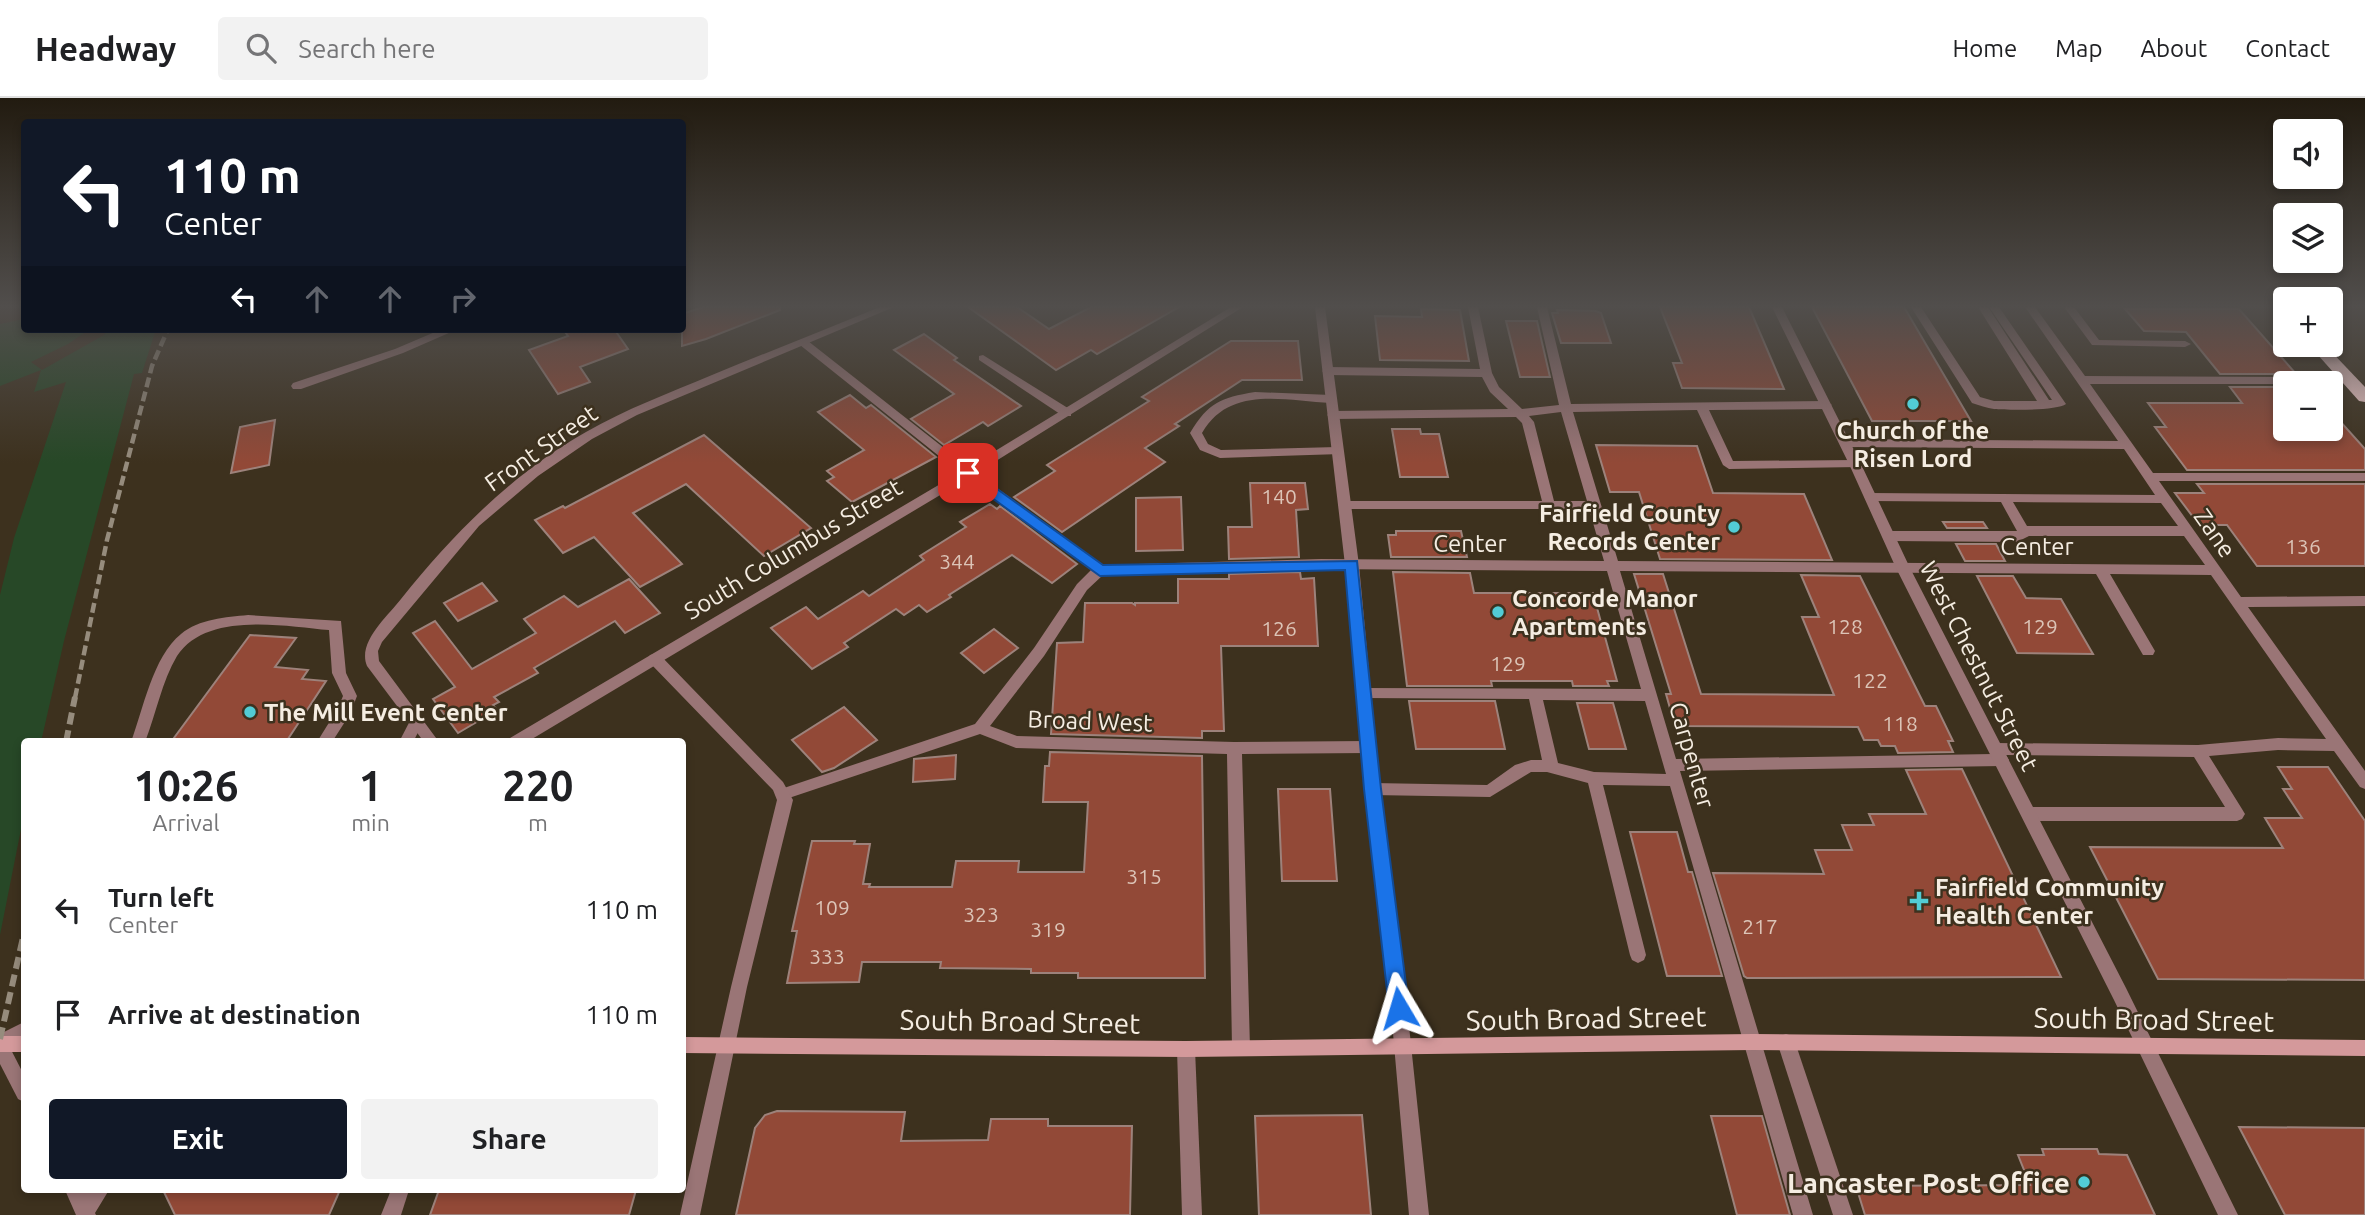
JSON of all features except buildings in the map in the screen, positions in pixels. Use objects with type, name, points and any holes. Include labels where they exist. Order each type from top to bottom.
[{"type":"highway","points":[[2330,359],[2365,397]]},
{"type":"main road","name":"South Broad Street","points":[[686,1045],[1186,1049],[1786,1042],[2365,1048]]},
{"type":"main road","points":[[0,1045],[21,1044]]},
{"type":"street","points":[[297,386],[375,359]]},
{"type":"street","name":"Front Street","points":[[429,738],[372,662],[372,651],[377,639],[416,590],[474,523],[534,472],[588,436],[633,412],[764,359]]},
{"type":"street","points":[[783,794],[980,728],[1039,652],[1082,587],[1100,570],[968,473],[824,359]]},
{"type":"street","points":[[985,359],[1067,413]]},
{"type":"street","name":"South Columbus Street","points":[[522,738],[968,473],[1154,359]]},
{"type":"street","points":[[1327,359],[1352,565],[1372,789],[1403,1047],[1419,1215]]},
{"type":"street","points":[[1483,359],[1486,373],[1494,389],[1528,422],[1549,505]]},
{"type":"street","name":"Carpenter","points":[[1554,359],[1566,408],[1803,1215]]},
{"type":"street","name":"West Chestnut Street","points":[[1803,359],[1903,568],[2029,814],[2228,1215]]},
{"type":"street","points":[[1950,359],[1976,400],[1994,405],[2060,404],[2029,359]]},
{"type":"street","points":[[2017,359],[2046,405]]},
{"type":"street","name":"Zane","points":[[2066,359],[2365,783]]},
{"type":"street","points":[[1328,371],[1486,373]]},
{"type":"street","points":[[2081,380],[2273,380]]},
{"type":"street","points":[[1331,399],[1237,397],[1204,418],[1196,433],[1204,447],[1220,454],[1337,451]]},
{"type":"street","points":[[1333,415],[1520,413],[1566,408],[1826,405]]},
{"type":"street","points":[[1701,406],[1729,465],[1855,464]]},
{"type":"street","points":[[1845,443],[2126,445]]},
{"type":"street","points":[[2149,477],[2365,477]]},
{"type":"street","points":[[1870,497],[2164,499]]},
{"type":"street","points":[[2004,498],[2023,531]]},
{"type":"street","points":[[1344,505],[1595,505]]},
{"type":"street","points":[[1889,537],[2014,537],[2022,535],[2023,531]]},
{"type":"street","points":[[2023,531],[2186,531]]},
{"type":"street","name":"Center","points":[[1100,570],[1352,565],[2214,570]]},
{"type":"street","points":[[2100,569],[2148,651]]},
{"type":"street","points":[[2236,602],[2365,601]]},
{"type":"street","points":[[140,738],[173,651],[186,637],[208,625],[232,620],[336,625],[339,673],[350,696],[345,710],[327,738]]},
{"type":"street","points":[[655,659],[783,794],[783,810],[690,1215]]},
{"type":"street","points":[[1363,692],[1651,695]]},
{"type":"street","points":[[1535,694],[1550,766]]},
{"type":"street","points":[[408,738],[417,721]]},
{"type":"street","name":"Broad West","points":[[980,728],[1016,742],[1234,748],[1368,747]]},
{"type":"street","points":[[1372,789],[1490,791],[1529,766],[1550,766],[1594,778],[1999,755],[2199,751],[2278,744],[2338,746]]},
{"type":"street","points":[[1234,748],[1241,1048]]},
{"type":"street","points":[[2029,814],[2238,814],[2199,751]]},
{"type":"street","points":[[1594,778],[1638,955]]},
{"type":"street","points":[[21,1032],[0,1045],[21,1087]]},
{"type":"street","points":[[1786,1042],[1843,1215]]},
{"type":"street","points":[[1186,1049],[1192,1215]]},
{"type":"street","points":[[75,1193],[85,1213]]},
{"type":"street","points":[[85,1213],[98,1193]]},
{"type":"street","points":[[391,1215],[399,1193]]},
{"type":"green space","points":[[0,359],[37,359],[31,362],[42,370],[61,359],[146,359],[142,373],[134,374],[64,641],[42,738],[21,738],[21,829],[0,935],[0,595],[14,538],[66,382],[34,392],[41,370],[0,386]]},
{"type":"railway","points":[[75,698],[107,540],[155,359]]},
{"type":"railway","points":[[67,738],[75,697]]},
{"type":"railway","points":[[0,1039],[21,946]]},
{"type":"place","name":"Church of the Risen Lord","points":[[1913,404]]},
{"type":"place","name":"Fairfield County Records Center","points":[[1734,527]]},
{"type":"place","name":"Concorde Manor Apartments","points":[[1498,612]]},
{"type":"place","name":"The Mill Event Center","points":[[250,712]]},
{"type":"place","name":"Fairfield Community Health Center","points":[[1919,901]]},
{"type":"place","name":"Lancaster Post Office","points":[[2084,1182]]},
{"type":"route","points":[[968,473],[1100,570],[1352,565],[1372,789],[1399,1008]]}]
